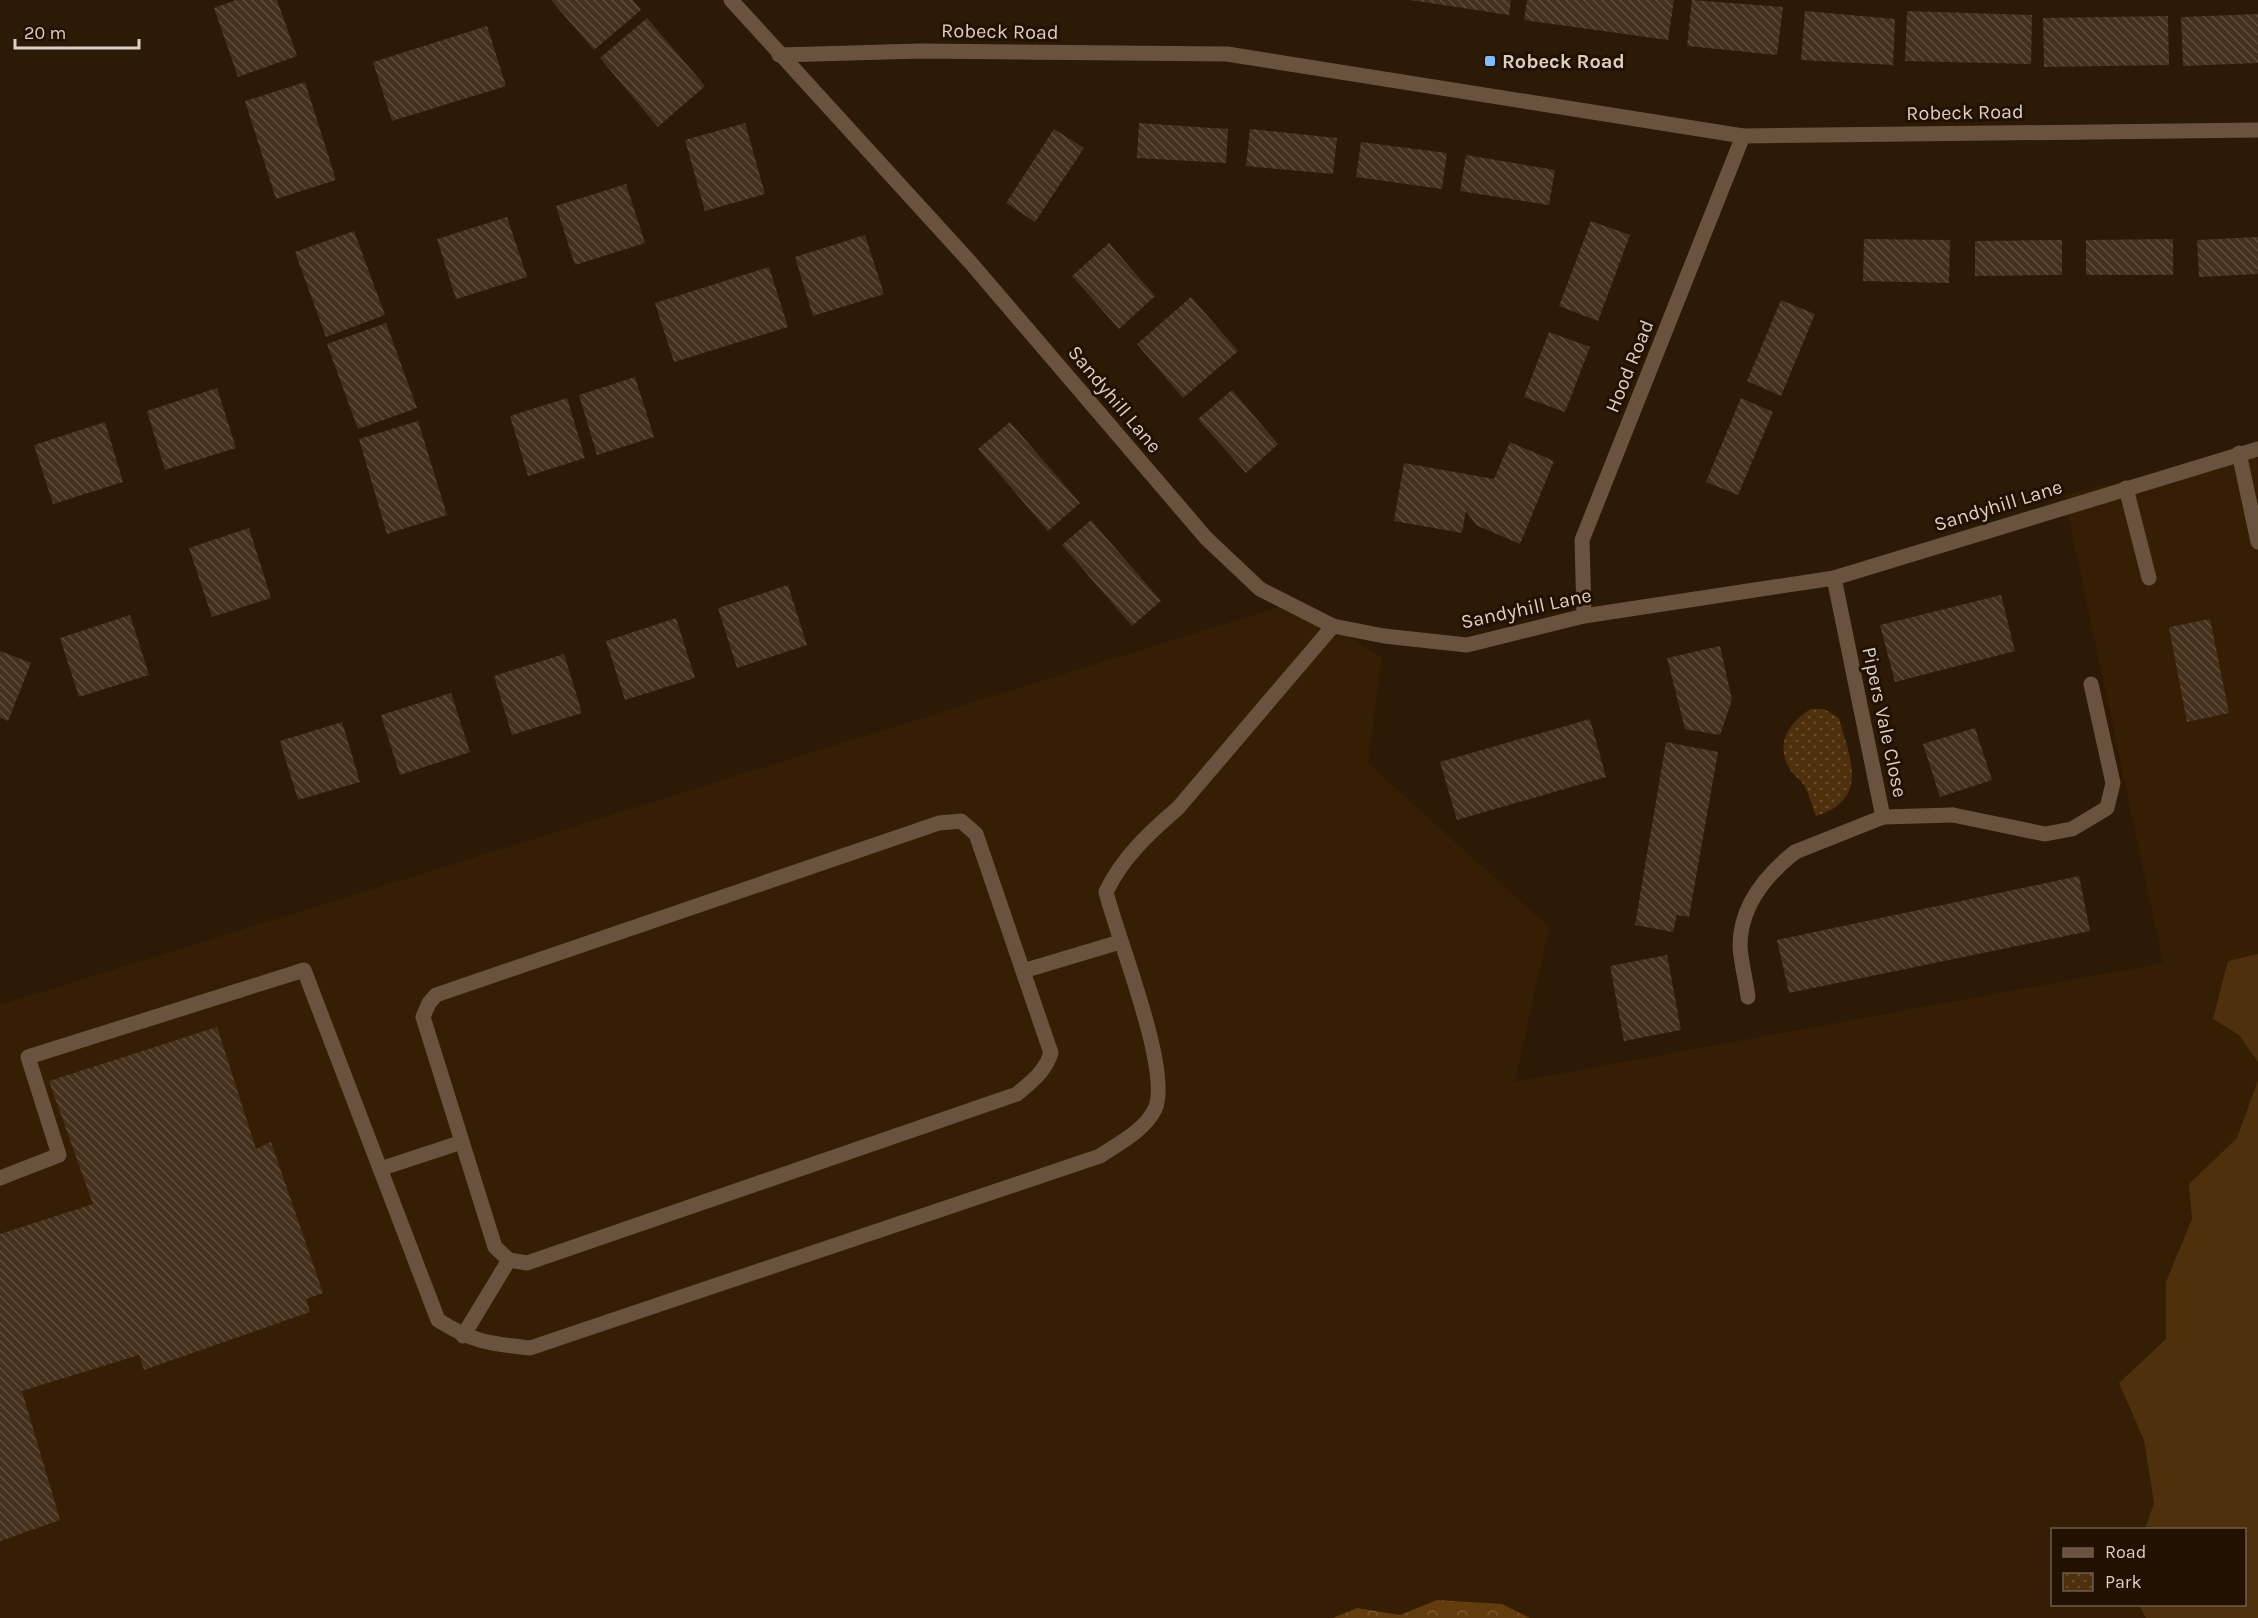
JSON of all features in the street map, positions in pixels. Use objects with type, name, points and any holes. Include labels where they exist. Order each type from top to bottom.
[{"type":"street","name":"Sandyhill Lane","points":[[731,0],[970,262],[1206,538],[1260,589],[1334,626],[1384,636],[1467,645],[1584,616],[1834,578],[2258,449]]},
{"type":"street","name":"Robeck Road","points":[[779,55],[921,51],[1227,54],[1743,136],[2258,130]]},
{"type":"street","name":"Hood Road","points":[[1584,616],[1582,540],[1743,136]]},
{"type":"street","points":[[2239,453],[2258,542]]},
{"type":"street","points":[[2126,488],[2149,578]]},
{"type":"street","name":"Pipers Vale Close","points":[[1748,998],[1740,946],[1745,912],[1770,872],[1796,852],[1883,817],[1834,578]]},
{"type":"street","points":[[0,1178],[59,1155],[28,1057],[304,970],[438,1320],[463,1336],[493,1344],[530,1348],[1100,1156],[1136,1132],[1155,1108],[1159,1076],[1153,1042],[1106,892],[1115,873],[1148,834],[1178,808],[1334,626]]},
{"type":"street","points":[[1883,817],[1953,815],[2045,834],[2072,829],[2107,808],[2113,783],[2091,684]]},
{"type":"street","points":[[962,821],[976,834],[1051,1053],[1046,1067],[1017,1094],[528,1263],[509,1260],[495,1247],[462,1142],[423,1017],[429,1003],[436,995],[939,824],[962,821]]},
{"type":"street","points":[[1023,970],[1120,942]]},
{"type":"street","points":[[380,1169],[462,1142]]},
{"type":"street","points":[[463,1336],[509,1260]]},
{"type":"shaded area","points":[[2258,448],[2258,1618],[0,1618],[0,1005],[1295,602],[1382,658],[1368,763],[1549,927],[1515,1082],[2163,963],[2064,495]]},
{"type":"green space","points":[[1811,709],[1824,709],[1839,718],[1848,748],[1852,776],[1850,788],[1844,799],[1833,809],[1816,816],[1806,789],[1791,771],[1784,752],[1786,736],[1790,728]]},
{"type":"green space","points":[[2258,954],[2258,1062],[2239,1035],[2213,1019],[2228,961]]},
{"type":"green space","points":[[2258,1080],[2258,1618],[2146,1618],[2140,1606],[2246,1606],[2246,1528],[2145,1528],[2154,1503],[2144,1440],[2119,1383],[2166,1339],[2166,1282],[2192,1219],[2189,1184],[2237,1138]]},
{"type":"green space","points":[[1437,1600],[1502,1604],[1530,1618],[1333,1618],[1357,1608],[1400,1615]]},
{"type":"building","points":[[236,0],[277,0],[297,56],[238,77],[214,8]]},
{"type":"building","points":[[551,0],[633,0],[641,10],[594,50]]},
{"type":"building","points":[[1410,0],[1511,0],[1509,15]]},
{"type":"building","points":[[1527,0],[1674,0],[1668,40],[1524,20]]},
{"type":"building","points":[[1692,0],[1783,7],[1777,55],[1687,46]]},
{"type":"building","points":[[1805,11],[1895,19],[1893,65],[1801,60]]},
{"type":"building","points":[[1907,11],[2032,15],[2031,64],[1905,61]]},
{"type":"building","points":[[2258,14],[2258,63],[2183,66],[2181,17]]},
{"type":"building","points":[[2168,16],[2169,65],[2044,67],[2043,18]]},
{"type":"building","points":[[647,18],[705,86],[658,127],[600,58]]},
{"type":"building","points":[[487,26],[506,86],[392,121],[373,62]]},
{"type":"building","points":[[305,82],[336,180],[276,199],[245,101]]},
{"type":"building","points":[[745,123],[765,194],[705,211],[685,140]]},
{"type":"building","points":[[1139,123],[1228,129],[1226,163],[1137,158]]},
{"type":"building","points":[[1054,129],[1084,148],[1035,222],[1006,203]]},
{"type":"building","points":[[1250,129],[1337,138],[1333,174],[1246,166]]},
{"type":"building","points":[[1361,142],[1447,153],[1442,189],[1356,177]]},
{"type":"building","points":[[1466,155],[1555,170],[1549,205],[1460,191]]},
{"type":"building","points":[[626,184],[645,243],[575,265],[556,206]]},
{"type":"building","points":[[507,217],[527,277],[456,299],[437,239]]},
{"type":"building","points":[[1591,221],[1630,235],[1598,321],[1559,306]]},
{"type":"building","points":[[354,231],[385,315],[326,337],[295,252]]},
{"type":"building","points":[[865,235],[884,294],[813,316],[795,257]]},
{"type":"building","points":[[2258,237],[2258,274],[2199,277],[2197,240]]},
{"type":"building","points":[[1864,239],[1950,240],[1949,283],[1863,281]]},
{"type":"building","points":[[2173,239],[2173,275],[2086,275],[2086,240]]},
{"type":"building","points":[[2062,240],[2062,275],[1975,276],[1975,241]]},
{"type":"building","points":[[1109,243],[1155,296],[1119,329],[1072,276]]},
{"type":"building","points":[[769,267],[788,327],[674,362],[655,303]]},
{"type":"building","points":[[1191,297],[1238,351],[1183,398],[1137,344]]},
{"type":"building","points":[[1781,300],[1815,314],[1781,396],[1747,381]]},
{"type":"building","points":[[386,323],[417,408],[358,429],[327,344]]},
{"type":"building","points":[[1549,332],[1590,347],[1565,412],[1524,397]]},
{"type":"building","points":[[635,377],[654,437],[597,455],[579,395]]},
{"type":"building","points":[[217,388],[236,448],[165,470],[147,411]]},
{"type":"building","points":[[1232,390],[1278,444],[1246,473],[1198,419]]},
{"type":"building","points":[[567,398],[585,458],[528,476],[510,416]]},
{"type":"building","points":[[1741,398],[1773,412],[1738,495],[1706,482]]},
{"type":"building","points":[[418,421],[447,515],[387,534],[359,439]]},
{"type":"building","points":[[105,422],[123,482],[53,504],[34,445]]},
{"type":"building","points":[[1010,422],[1080,503],[1048,531],[978,449]]},
{"type":"building","points":[[1510,442],[1554,461],[1520,544],[1476,525],[1466,511],[1462,533],[1394,521],[1404,463],[1494,479]]},
{"type":"building","points":[[1091,520],[1161,601],[1132,626],[1062,545]]},
{"type":"building","points":[[249,528],[271,598],[212,617],[189,548]]},
{"type":"building","points":[[788,585],[807,645],[737,668],[718,608]]},
{"type":"building","points":[[2001,595],[2015,651],[1895,682],[1880,625]]},
{"type":"building","points":[[130,615],[149,675],[79,697],[60,638]]},
{"type":"building","points":[[676,618],[695,678],[625,700],[606,641]]},
{"type":"building","points":[[2210,619],[2229,713],[2187,722],[2169,627]]},
{"type":"building","points":[[1720,646],[1732,700],[1720,735],[1685,729],[1667,658]]},
{"type":"building","points":[[0,651],[31,663],[8,721],[0,718]]},
{"type":"building","points":[[564,654],[582,713],[512,735],[494,676]]},
{"type":"building","points":[[451,693],[470,752],[400,775],[381,715]]},
{"type":"building","points":[[1590,719],[1606,777],[1457,820],[1440,762]]},
{"type":"building","points":[[342,722],[360,782],[298,800],[280,741]]},
{"type":"building","points":[[1975,728],[1992,780],[1940,797],[1923,744]]},
{"type":"building","points":[[1666,742],[1718,752],[1689,917],[1677,915],[1673,932],[1635,925]]},
{"type":"building","points":[[2079,876],[2090,931],[1789,993],[1777,940]]},
{"type":"building","points":[[1667,955],[1681,1030],[1624,1041],[1610,966]]},
{"type":"building","points":[[217,1027],[256,1149],[271,1142],[323,1293],[306,1299],[310,1312],[144,1370],[139,1355],[22,1391],[60,1520],[0,1541],[0,1234],[93,1204],[49,1081]]},
{"type":"place","name":"Robeck Road","points":[[1490,61]]}]
